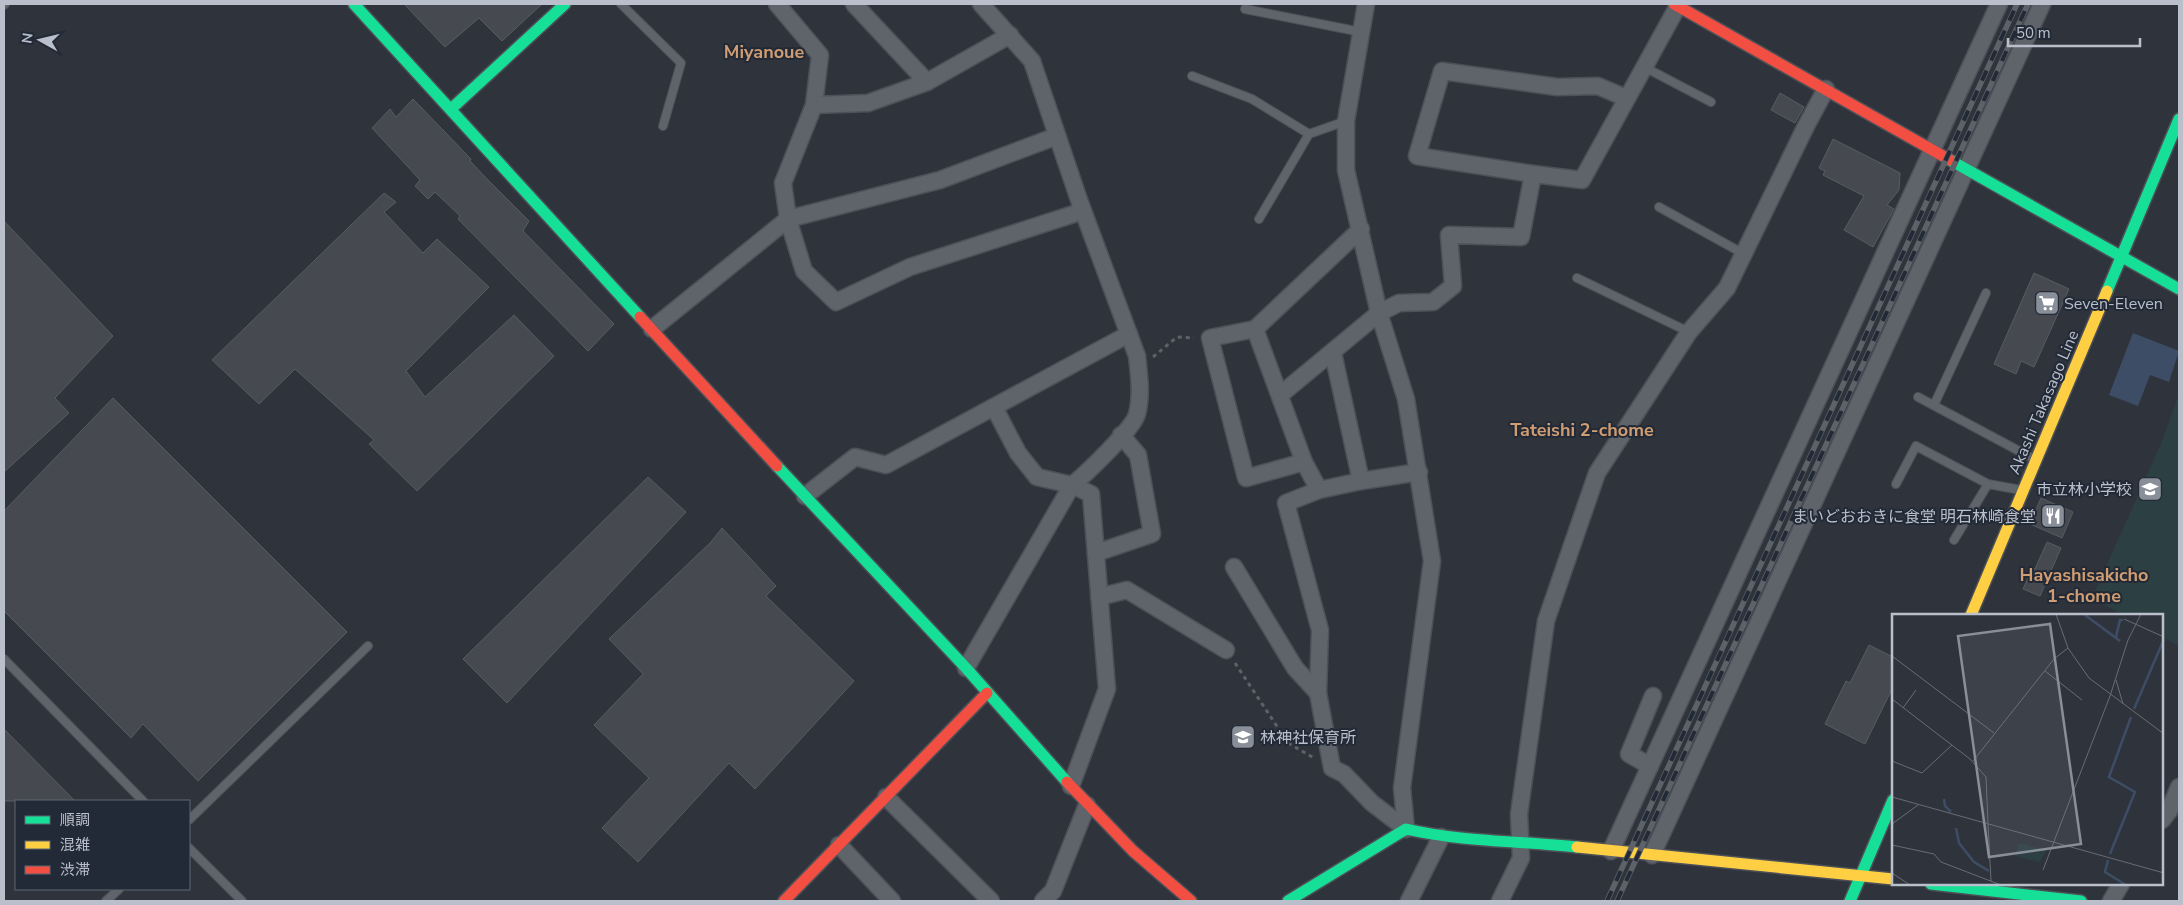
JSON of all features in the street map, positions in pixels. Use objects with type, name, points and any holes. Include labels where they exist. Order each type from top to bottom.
[{"type":"street","points":[[354,4],[805,496],[966,668],[1087,805],[1133,851],[1192,901]]},
{"type":"street","points":[[451,109],[565,4]]},
{"type":"street","points":[[777,4],[820,55],[814,105],[782,183],[788,219],[804,271],[836,302],[910,268],[1083,212]]},
{"type":"street","points":[[854,4],[927,82]]},
{"type":"street","points":[[966,668],[1072,485],[1094,466],[1137,416],[1140,383],[1137,356],[1083,212],[1032,61],[981,4]]},
{"type":"street","points":[[1366,4],[1346,121],[1346,170],[1379,313],[1406,399],[1432,561],[1402,788],[1406,829]]},
{"type":"street","points":[[1611,851],[1999,4]]},
{"type":"street","points":[[1652,855],[2042,4]]},
{"type":"street","points":[[1626,98],[1598,86],[1558,87],[1442,72],[1417,156],[1582,180],[1676,5],[2179,289]]},
{"type":"street","points":[[814,105],[868,103],[927,82],[1010,35]]},
{"type":"street","points":[[1500,901],[1521,858],[1519,814],[1546,621],[1597,473],[1689,332],[1727,288],[1826,88]]},
{"type":"street","name":"Akashi Takasago Line","points":[[1971,614],[2179,119]]},
{"type":"street","points":[[652,329],[788,219],[940,180],[1057,136]]},
{"type":"street","points":[[1280,395],[1379,313],[1399,303],[1433,302],[1453,286],[1449,235],[1521,237],[1533,174]]},
{"type":"street","points":[[1304,462],[1246,478],[1210,338],[1254,329],[1361,229]]},
{"type":"street","points":[[1254,329],[1304,462],[1319,490]]},
{"type":"street","points":[[805,496],[855,456],[886,465],[1129,334]]},
{"type":"street","points":[[1333,353],[1361,481]]},
{"type":"street","points":[[994,407],[1018,453],[1037,477],[1072,485],[1091,494],[1107,689],[1071,786]]},
{"type":"street","points":[[1096,553],[1152,534],[1138,455],[1121,435]]},
{"type":"street","points":[[1419,472],[1319,490],[1286,503],[1320,630],[1318,693],[1332,768],[1344,774],[1372,803],[1406,829],[1441,837],[1521,841],[1892,879]]},
{"type":"street","points":[[1234,567],[1295,668],[1318,693]]},
{"type":"street","points":[[1099,597],[1127,590],[1226,650]]},
{"type":"street","points":[[784,901],[987,693]]},
{"type":"street","points":[[1650,766],[1629,754],[1653,696]]},
{"type":"street","points":[[2163,819],[2169,811],[2179,787]]},
{"type":"street","points":[[886,797],[991,901]]},
{"type":"street","points":[[1850,901],[1892,802]]},
{"type":"street","points":[[1043,901],[1053,891],[1087,805]]},
{"type":"street","points":[[1288,901],[1406,829]]},
{"type":"street","points":[[1409,901],[1441,837]]},
{"type":"street","points":[[838,846],[892,901]]},
{"type":"street","points":[[1940,885],[2081,901]]},
{"type":"street","points":[[2111,901],[2120,885]]},
{"type":"lane","points":[[621,4],[681,63],[663,126]]},
{"type":"lane","points":[[1245,9],[1361,32]]},
{"type":"lane","points":[[1644,67],[1711,102]]},
{"type":"lane","points":[[1192,76],[1252,99],[1309,134]]},
{"type":"lane","points":[[1259,219],[1309,134],[1346,121]]},
{"type":"lane","points":[[1659,207],[1744,254]]},
{"type":"lane","points":[[1577,278],[1689,332]]},
{"type":"lane","points":[[1934,405],[1986,293]]},
{"type":"lane","points":[[1918,397],[2036,460]]},
{"type":"lane","points":[[1896,484],[1916,446],[1988,484],[2024,490]]},
{"type":"lane","points":[[1954,540],[1988,484]]},
{"type":"lane","points":[[190,819],[368,646]]},
{"type":"lane","points":[[4,659],[142,800]]},
{"type":"lane","points":[[190,849],[242,901]]},
{"type":"lane","points":[[106,901],[118,890]]},
{"type":"path","points":[[1138,369],[1177,337],[1210,338]]},
{"type":"path","points":[[1226,650],[1288,743],[1332,768]]},
{"type":"green space","points":[[2179,394],[2179,646],[2163,638],[2163,614],[2121,614],[2092,598],[2160,446]]},
{"type":"water","points":[[2133,333],[2179,351],[2169,382],[2150,375],[2138,406],[2109,395]]},
{"type":"building","points":[[404,4],[542,4],[502,41],[479,18],[445,47]]},
{"type":"building","points":[[1780,93],[1804,107],[1795,123],[1771,110]]},
{"type":"building","points":[[413,99],[529,221],[523,231],[614,324],[588,351],[458,219],[460,216],[435,192],[428,199],[415,186],[420,180],[372,128],[390,109],[396,117]]},
{"type":"building","points":[[1833,139],[1900,173],[1899,190],[1887,205],[1894,209],[1873,247],[1844,230],[1864,196],[1823,175],[1825,171],[1819,168]]},
{"type":"building","points":[[384,193],[396,202],[384,212],[423,253],[437,239],[489,287],[406,371],[425,397],[514,315],[554,356],[417,491],[369,444],[374,440],[295,369],[259,404],[212,360]]},
{"type":"building","points":[[4,221],[113,336],[55,398],[69,413],[4,472]]},
{"type":"building","points":[[2034,273],[2069,289],[2034,367],[2021,361],[2016,374],[1994,364]]},
{"type":"building","points":[[113,398],[347,632],[198,781],[143,724],[131,738],[4,611],[4,511]]},
{"type":"building","points":[[648,477],[686,512],[507,703],[463,659]]},
{"type":"building","points":[[2041,498],[2073,512],[2062,538],[2030,524]]},
{"type":"building","points":[[722,528],[776,586],[766,596],[854,681],[755,789],[729,763],[638,862],[602,828],[649,778],[594,725],[643,674],[609,639],[711,542]]},
{"type":"building","points":[[2047,542],[2061,548],[2040,596],[2023,589],[2033,567],[2035,569]]},
{"type":"building","points":[[1869,645],[1892,656],[1892,689],[1865,744],[1825,724],[1846,681],[1850,683]]},
{"type":"building","points":[[4,729],[74,800],[4,801]]},
{"type":"railway","points":[[1607,901],[2017,4]]},
{"type":"railway","points":[[1617,901],[2028,4]]},
{"type":"traffic: fast","points":[[354,4],[640,317]]},
{"type":"traffic: fast","points":[[451,109],[565,4]]},
{"type":"traffic: fast","points":[[2107,291],[2179,119]]},
{"type":"traffic: fast","points":[[1950,160],[2179,289]]},
{"type":"traffic: fast","points":[[777,466],[966,668],[1067,782]]},
{"type":"traffic: fast","points":[[1850,901],[1892,802]]},
{"type":"traffic: fast","points":[[1288,901],[1406,829],[1470,839],[1577,847]]},
{"type":"traffic: fast","points":[[1940,885],[2081,901]]},
{"type":"traffic: slow","points":[[1971,614],[2107,291]]},
{"type":"traffic: slow","points":[[1577,847],[1892,879]]},
{"type":"traffic: jam","points":[[1674,4],[1950,160]]},
{"type":"traffic: jam","points":[[640,317],[777,466]]},
{"type":"traffic: jam","points":[[784,901],[987,693]]},
{"type":"traffic: jam","points":[[1067,782],[1133,851],[1191,901]]},
{"type":"place","name":"Seven-Eleven","points":[[2047,303]]},
{"type":"place","name":"市立林小学校","points":[[2150,489]]},
{"type":"place","name":"まいどおおきに食堂 明石林崎食堂","points":[[2053,516]]},
{"type":"place","name":"林神社保育所","points":[[1243,737]]},
{"type":"district","name":"Miyanoue","points":[[764,52]]},
{"type":"district","name":"Tateishi 2-chome","points":[[1582,430]]},
{"type":"district","name":"Hayashisakicho 1-chome","points":[[2084,585]]}]
